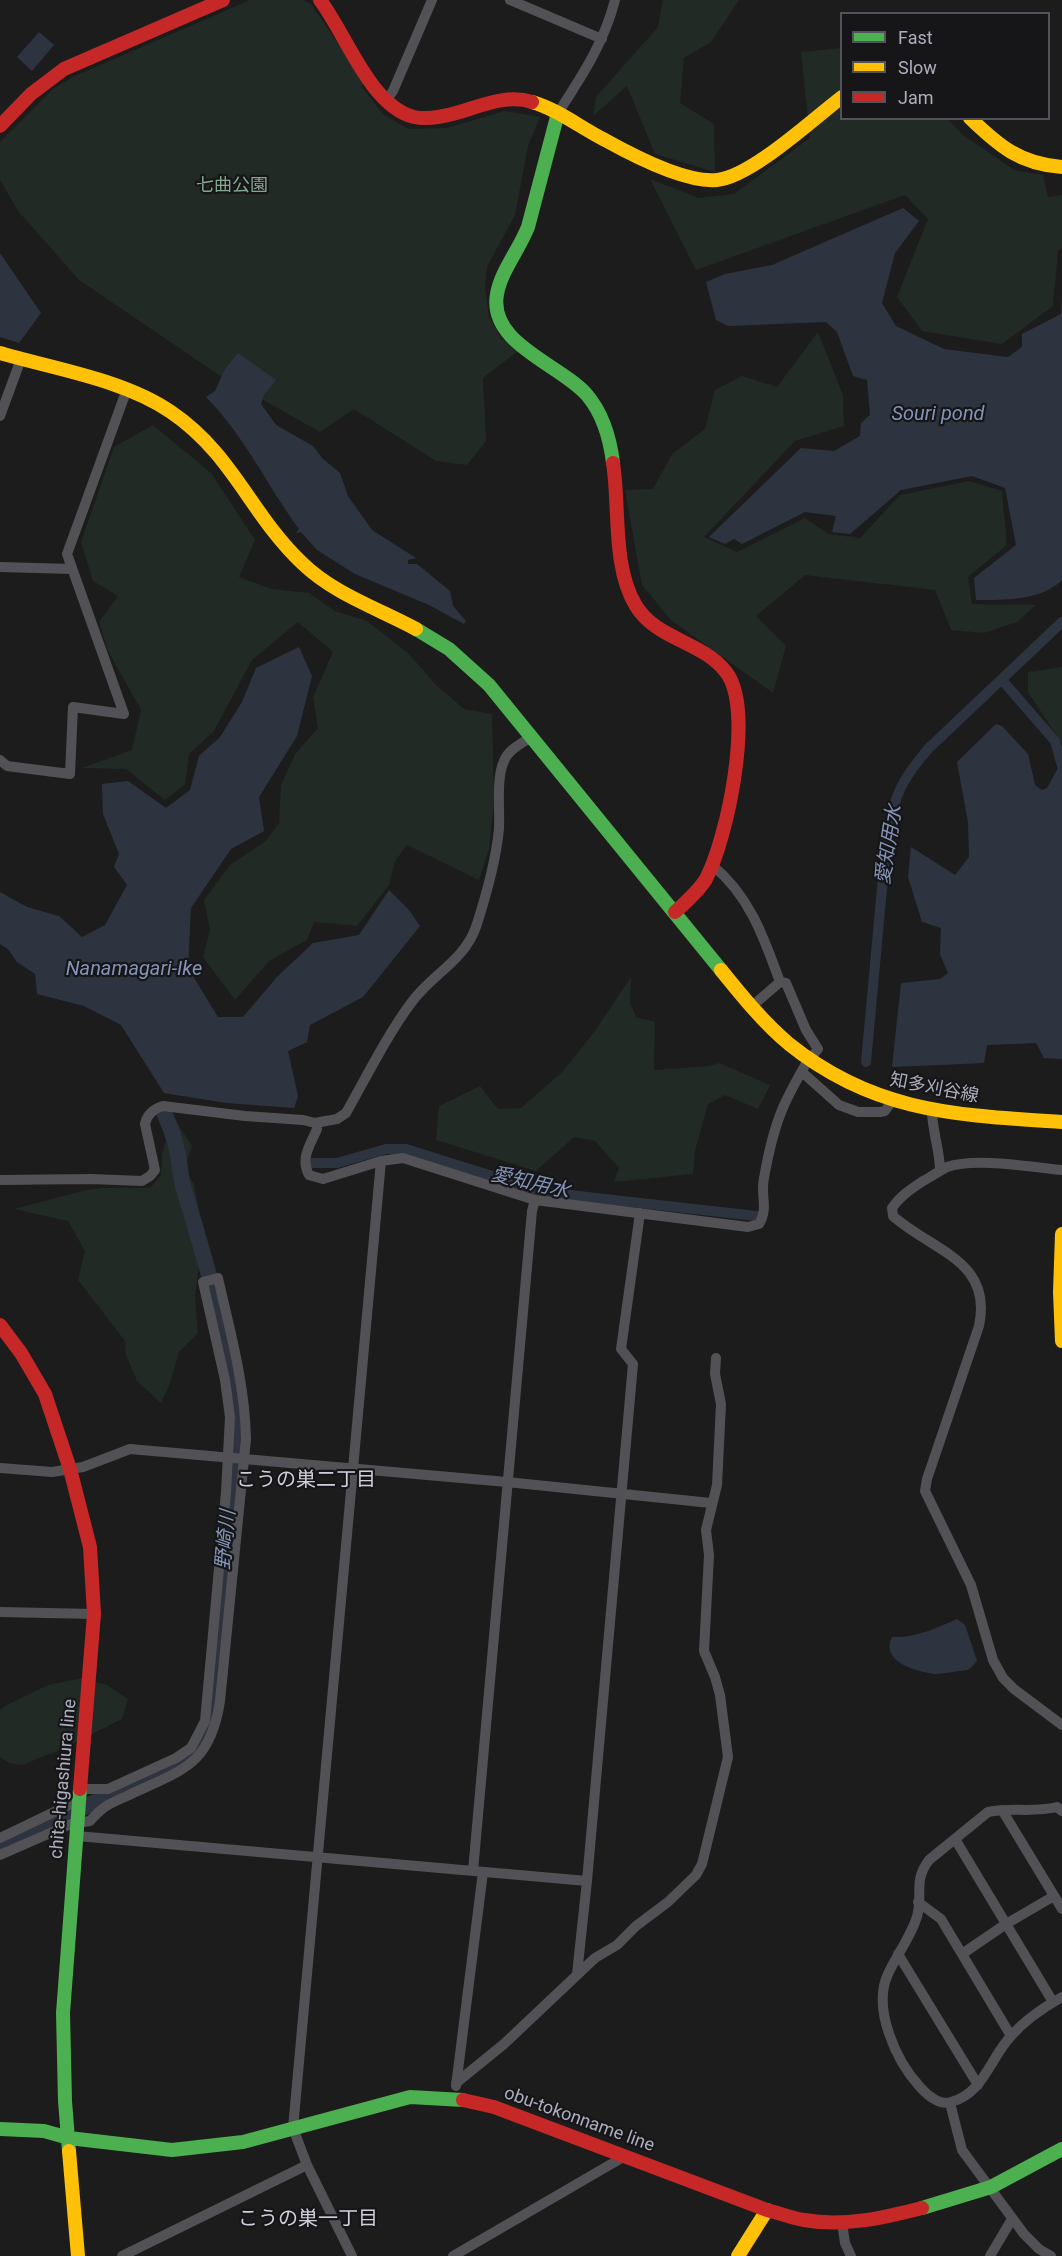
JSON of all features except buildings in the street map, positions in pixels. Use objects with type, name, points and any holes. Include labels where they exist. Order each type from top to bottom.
[{"type":"street","points":[[0,126],[31,94],[64,69],[223,0]]},
{"type":"street","points":[[320,0],[331,13],[369,80],[386,101],[401,111],[434,118],[452,115],[489,102],[508,99],[531,101],[558,113],[609,143],[665,167],[706,181],[718,180],[743,170],[840,98]]},
{"type":"street","points":[[386,101],[393,91],[432,0]]},
{"type":"street","points":[[510,0],[602,39]]},
{"type":"street","points":[[615,0],[602,39],[558,113],[528,227],[498,287],[496,299],[497,312],[511,337],[581,389],[602,420],[613,460],[625,577],[637,608],[651,624],[667,635],[698,649],[718,663],[735,688],[738,706],[738,736],[733,787],[712,865],[700,889],[675,912]]},
{"type":"street","points":[[972,120],[1014,156],[1031,163],[1062,167]]},
{"type":"street","name":"知多刈谷線","points":[[0,353],[127,389],[152,400],[171,412],[210,444],[228,464],[277,536],[314,574],[365,605],[422,631],[468,663],[489,685],[751,1007],[808,1062],[852,1086],[892,1101],[932,1110],[994,1118],[1062,1122]]},
{"type":"street","points":[[0,416],[21,359]]},
{"type":"street","points":[[0,760],[7,766],[70,774],[73,707],[124,714],[67,554],[127,389]]},
{"type":"street","points":[[0,567],[72,569]]},
{"type":"street","points":[[0,1180],[142,1181],[155,1170],[146,1119],[156,1108],[163,1106],[315,1123],[337,1119],[346,1113],[412,1001],[453,962],[472,937],[495,854],[499,831],[501,768],[504,758],[531,737]]},
{"type":"street","points":[[712,865],[741,894],[752,912],[762,930],[780,982]]},
{"type":"street","points":[[751,1007],[780,982]]},
{"type":"street","points":[[317,1129],[306,1154],[304,1166],[309,1175],[323,1179],[381,1161],[403,1158],[535,1200],[748,1227],[759,1224],[766,1207],[763,1182],[774,1133],[783,1108],[808,1062],[818,1049],[806,1030],[786,983],[780,982]]},
{"type":"street","points":[[808,1062],[830,1098],[848,1110],[885,1111],[892,1101]]},
{"type":"street","points":[[932,1110],[940,1155],[940,1171]]},
{"type":"street","points":[[352,2256],[292,2128],[381,1161]]},
{"type":"street","points":[[1062,1170],[975,1163],[954,1165],[940,1171],[897,1200],[892,1208],[893,1216],[939,1247],[967,1270],[980,1291],[982,1313],[979,1326],[927,1479],[925,1491],[971,1585],[993,1660],[1003,1678],[1062,1725]]},
{"type":"street","points":[[456,2098],[478,1871],[507,1482],[532,1211],[535,1200]]},
{"type":"street","points":[[577,1974],[633,1364],[621,1349],[640,1213]]},
{"type":"street","points":[[1062,1234],[1060,1292],[1062,1341]]},
{"type":"street","points":[[0,1855],[79,1811],[108,1789],[176,1758],[191,1748],[205,1721],[230,1433],[228,1400],[203,1282],[218,1278],[244,1399],[246,1439],[238,1498],[220,1701],[214,1729],[199,1756],[179,1773],[102,1808],[90,1821],[79,1811]]},
{"type":"street","name":"chita-higashiura line","points":[[0,1325],[21,1353],[45,1394],[70,1469],[90,1547],[94,1614],[63,2013],[65,2101],[78,2256]]},
{"type":"street","points":[[456,2083],[504,2044],[595,1958],[617,1945],[636,1926],[668,1902],[696,1875],[702,1864],[728,1757],[720,1695],[704,1651],[707,1572],[710,1555],[706,1530],[717,1485],[721,1404],[715,1374],[716,1358]]},
{"type":"street","points":[[0,1468],[52,1472],[83,1467],[130,1449],[507,1482],[711,1503]]},
{"type":"street","points":[[0,1612],[94,1614]]},
{"type":"street","points":[[955,1839],[1006,1924],[1058,2000],[1031,2018],[1011,2036],[978,2085],[969,2093],[950,2103],[936,2100],[921,2088],[906,2070],[895,2051],[882,1995],[888,1972],[918,1913],[918,1888],[922,1870],[929,1860],[988,1812],[1056,1808],[1062,1811]]},
{"type":"street","points":[[1002,1810],[1062,1909]]},
{"type":"street","points":[[0,1838],[79,1811],[318,1856],[587,1881]]},
{"type":"street","points":[[962,1954],[1006,1924],[1054,1896]]},
{"type":"street","points":[[918,1902],[941,1919],[1011,2036]]},
{"type":"street","points":[[898,1954],[978,2085]]},
{"type":"street","name":"obu-tokonname line","points":[[0,2129],[44,2131],[69,2138],[172,2150],[243,2142],[410,2097],[456,2098],[494,2107],[767,2210],[804,2220],[842,2223],[901,2215],[991,2187],[1062,2149]]},
{"type":"street","points":[[950,2103],[962,2150],[1024,2234],[1051,2256]]},
{"type":"street","points":[[453,2256],[625,2156]]},
{"type":"street","points":[[122,2256],[307,2164]]},
{"type":"street","points":[[738,2256],[767,2210]]},
{"type":"street","points":[[990,2256],[1012,2219]]},
{"type":"street","points":[[842,2223],[844,2243],[851,2256]]},
{"type":"green space","name":"七曲公園","points":[[250,0],[303,0],[311,4],[364,81],[362,87],[383,114],[408,129],[447,128],[504,111],[540,117],[528,146],[515,215],[487,267],[485,287],[489,317],[501,338],[518,351],[483,378],[486,441],[467,465],[436,461],[354,409],[320,432],[219,375],[79,280],[18,211],[0,180],[0,142],[54,88],[75,76]]},
{"type":"green space","points":[[663,0],[739,0],[711,42],[684,58],[680,103],[714,124],[715,172],[655,154],[627,86],[593,116],[596,97],[658,27]]},
{"type":"green space","points":[[840,48],[840,120],[949,120],[963,135],[1014,170],[1043,175],[1048,197],[1062,195],[1062,248],[1058,250],[1053,306],[1002,344],[922,331],[897,297],[928,219],[905,195],[696,270],[650,179],[699,198],[734,194],[810,138],[801,52]]},
{"type":"green space","points":[[818,332],[843,395],[844,426],[795,441],[704,537],[737,552],[805,518],[828,534],[860,538],[900,495],[969,481],[1002,491],[1007,545],[968,577],[972,604],[1036,605],[1017,622],[984,633],[951,630],[935,590],[805,575],[756,616],[786,646],[773,693],[671,620],[642,585],[625,490],[653,489],[672,454],[705,429],[715,390],[742,376],[777,387]]},
{"type":"green space","points":[[153,425],[211,473],[255,540],[239,577],[272,589],[309,593],[335,611],[367,621],[408,653],[437,686],[464,709],[492,714],[494,803],[489,849],[479,880],[407,845],[395,861],[389,885],[357,926],[314,922],[307,940],[269,961],[235,1000],[203,957],[210,930],[204,900],[230,865],[266,841],[279,823],[281,785],[295,754],[318,728],[313,697],[333,652],[298,622],[252,660],[214,731],[189,754],[185,784],[165,800],[126,769],[82,768],[132,750],[141,710],[108,651],[99,622],[118,596],[93,581],[81,542],[114,447]]},
{"type":"green space","points":[[1062,667],[1062,744],[1028,692],[1028,672]]},
{"type":"green space","points":[[631,977],[630,1003],[636,1017],[655,1022],[654,1070],[709,1066],[719,1063],[770,1085],[758,1109],[725,1095],[708,1104],[695,1151],[693,1174],[614,1182],[619,1168],[595,1141],[574,1137],[536,1171],[436,1140],[439,1106],[480,1086],[498,1109],[521,1108],[562,1072],[595,1031]]},
{"type":"green space","points":[[178,1124],[192,1146],[184,1169],[194,1184],[203,1232],[195,1297],[198,1333],[179,1352],[169,1386],[161,1403],[137,1381],[126,1355],[125,1341],[78,1280],[85,1251],[68,1221],[14,1209],[86,1190],[150,1188],[161,1175],[162,1154],[166,1140]]},
{"type":"green space","points":[[83,1678],[107,1685],[128,1699],[122,1719],[60,1750],[22,1765],[9,1763],[0,1757],[0,1710],[48,1685]]},
{"type":"water","points":[[39,32],[54,45],[32,71],[17,57]]},
{"type":"water","name":"Souri pond","points":[[903,208],[919,221],[895,253],[882,303],[896,326],[944,349],[1008,357],[1022,347],[1022,334],[1061,314],[1062,296],[1062,580],[1044,592],[1033,596],[976,600],[974,578],[1016,545],[1005,488],[972,476],[901,490],[850,534],[832,532],[836,516],[805,512],[742,544],[734,539],[725,544],[709,537],[801,448],[834,451],[860,436],[861,423],[870,415],[867,380],[853,376],[837,332],[826,322],[728,326],[716,320],[706,282],[725,274],[772,265]]},
{"type":"water","points":[[0,253],[41,313],[19,343],[0,337]]},
{"type":"water","points":[[238,353],[276,380],[264,395],[261,404],[276,425],[313,446],[322,458],[340,473],[348,496],[372,530],[416,558],[408,560],[408,564],[417,564],[450,591],[453,606],[466,621],[464,624],[429,605],[355,574],[317,550],[301,532],[296,533],[299,529],[244,445],[206,397],[215,391],[225,369]]},
{"type":"water","name":"Nanamagari-Ike","points":[[299,647],[312,676],[297,736],[259,797],[264,831],[231,849],[191,908],[188,968],[218,1017],[243,1017],[277,977],[313,943],[359,935],[389,890],[409,910],[420,926],[363,997],[310,1025],[307,1042],[288,1051],[298,1096],[294,1108],[226,1103],[164,1093],[121,1025],[84,1006],[37,994],[35,974],[17,962],[8,949],[0,944],[0,892],[27,907],[59,916],[82,937],[105,925],[127,885],[114,867],[119,854],[103,814],[102,784],[128,781],[166,808],[190,790],[199,756],[220,737],[242,702],[256,668]]},
{"type":"water","points":[[996,724],[1002,726],[1028,754],[1035,785],[1042,790],[1047,788],[1058,768],[1062,768],[1062,1059],[1044,1058],[1036,1043],[987,1045],[984,1063],[892,1067],[901,983],[940,979],[948,973],[940,954],[941,928],[922,922],[908,877],[911,847],[955,875],[969,857],[968,822],[957,762]]},
{"type":"water","points":[[957,1619],[965,1625],[977,1661],[971,1668],[937,1674],[926,1673],[901,1663],[891,1652],[892,1637],[918,1634]]},
{"type":"waterway","name":"愛知用水","points":[[866,1062],[887,834],[893,808],[901,788],[912,769],[929,748],[1062,622]]},
{"type":"waterway","points":[[1002,680],[1055,741],[1062,766]]},
{"type":"waterway","name":"野崎川","points":[[0,1846],[180,1763],[202,1744],[212,1717],[237,1435],[235,1403],[218,1309],[183,1186],[176,1144],[165,1115]]},
{"type":"waterway","name":"愛知用水","points":[[309,1163],[337,1163],[386,1149],[406,1149],[543,1192],[756,1216]]},
{"type":"traffic: fast","points":[[558,113],[528,227],[499,285],[497,311],[503,327],[514,340],[587,395],[605,427],[613,463]]},
{"type":"traffic: fast","points":[[416,629],[449,649],[489,685],[721,970]]},
{"type":"traffic: fast","points":[[69,2151],[65,2101],[63,2013],[80,1789]]},
{"type":"traffic: fast","points":[[0,2129],[44,2131],[69,2138],[172,2150],[243,2142],[410,2097],[463,2100]]},
{"type":"traffic: fast","points":[[922,2208],[991,2187],[1062,2149]]},
{"type":"traffic: slow","points":[[532,102],[660,167],[690,177],[717,180],[747,169],[764,158],[840,99]]},
{"type":"traffic: slow","points":[[972,120],[1001,145],[1022,158],[1062,167]]},
{"type":"traffic: slow","points":[[0,353],[111,383],[153,401],[171,412],[210,447],[284,544],[314,574],[356,600],[416,629]]},
{"type":"traffic: slow","points":[[721,970],[779,1036],[821,1067],[853,1084],[885,1097],[918,1106],[987,1117],[1062,1122]]},
{"type":"traffic: slow","points":[[1062,1234],[1060,1292],[1062,1341]]},
{"type":"traffic: slow","points":[[69,2151],[78,2256]]},
{"type":"traffic: slow","points":[[738,2256],[767,2210]]},
{"type":"traffic: jam","points":[[0,126],[31,94],[64,69],[223,0]]},
{"type":"traffic: jam","points":[[320,0],[372,84],[384,99],[398,110],[414,117],[430,118],[446,116],[503,100],[532,102]]},
{"type":"traffic: jam","points":[[613,463],[620,555],[628,590],[645,617],[667,634],[705,653],[726,672],[734,690],[738,714],[735,774],[722,835],[703,884],[675,912]]},
{"type":"traffic: jam","points":[[0,1325],[21,1353],[45,1394],[70,1469],[90,1547],[94,1614],[80,1789]]},
{"type":"traffic: jam","points":[[463,2100],[494,2107],[767,2210],[799,2219],[849,2222],[922,2208]]},
{"type":"district","name":"こうの巣二丁目","points":[[306,1481]]},
{"type":"district","name":"こうの巣一丁目","points":[[308,2220]]}]
